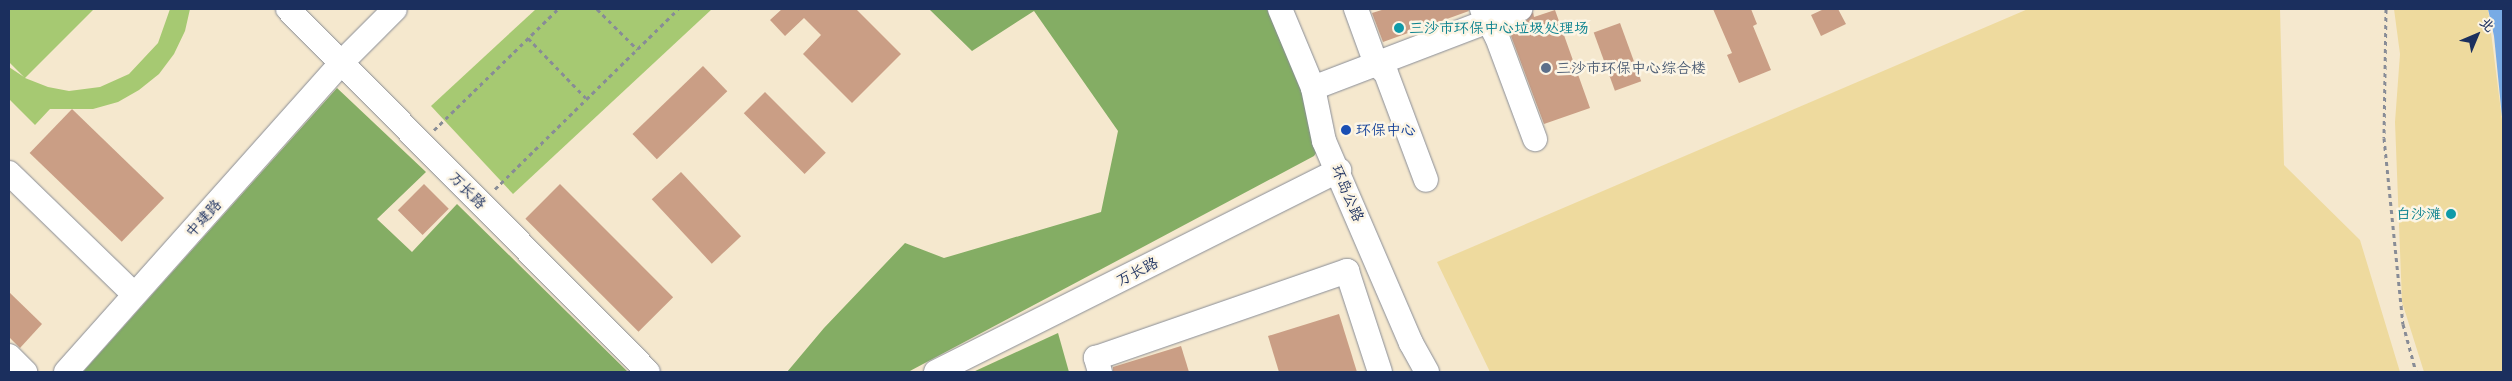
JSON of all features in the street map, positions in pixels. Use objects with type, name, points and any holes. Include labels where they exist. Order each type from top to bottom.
[{"type":"street","name":"万长路","points":[[288,9],[648,372]]},
{"type":"street","name":"中建路","points":[[66,372],[341,63],[395,9]]},
{"type":"street","name":"环岛公路","points":[[1280,9],[1313,88],[1324,141],[1339,170],[1411,343],[1427,372]]},
{"type":"street","points":[[1356,9],[1376,64],[1386,73],[1426,180]]},
{"type":"street","points":[[1313,88],[1376,64],[1484,15],[1520,9]]},
{"type":"street","points":[[1484,15],[1497,37],[1534,139]]},
{"type":"street","name":"万长路","points":[[936,372],[1339,170]]},
{"type":"street","points":[[9,173],[134,294]]},
{"type":"street","points":[[1100,372],[1096,358],[1347,271],[1380,372]]},
{"type":"street","points":[[9,356],[25,372]]},
{"type":"path","points":[[421,142],[558,9]]},
{"type":"path","points":[[598,9],[637,49]]},
{"type":"path","points":[[481,203],[678,9]]},
{"type":"path","points":[[2386,9],[2384,138],[2403,324],[2416,372]]},
{"type":"path","points":[[528,38],[586,98]]},
{"type":"green space","points":[[9,9],[94,9],[25,78],[48,87],[69,91],[100,87],[129,74],[158,43],[170,9],[190,9],[185,31],[174,54],[159,74],[139,90],[118,102],[93,109],[50,109],[35,125],[9,99],[9,67],[24,77],[9,62]]},
{"type":"green space","points":[[536,9],[712,9],[513,194],[431,106]]},
{"type":"green space","points":[[929,9],[1267,9],[1324,141],[1314,156],[908,372],[787,372],[824,328],[905,243],[944,258],[1101,212],[1118,131],[1034,11],[972,51]]},
{"type":"green space","points":[[337,88],[426,172],[377,219],[412,252],[457,204],[628,372],[83,372]]},
{"type":"green space","points":[[1058,333],[1069,372],[973,372]]},
{"type":"sand","points":[[2028,9],[2280,9],[2284,165],[2360,240],[2400,372],[1490,372],[1437,262]]},
{"type":"sand","name":"白沙滩","points":[[2394,9],[2488,9],[2503,127],[2503,372],[2424,372],[2402,302],[2395,122],[2400,54]]},
{"type":"water","points":[[2488,9],[2503,9],[2503,127],[2494,36]]},
{"type":"building","points":[[782,9],[856,9],[901,54],[852,103],[803,54],[821,35],[804,18],[785,36],[770,20]]},
{"type":"building","name":"三沙市环保中心垃圾处理场","points":[[1385,9],[1468,9],[1469,11],[1383,42],[1372,13]]},
{"type":"building","points":[[1713,9],[1751,9],[1757,24],[1753,26],[1771,70],[1739,83],[1727,55],[1732,53]]},
{"type":"building","points":[[1824,9],[1838,9],[1846,24],[1821,36],[1811,15]]},
{"type":"building","name":"三沙市环保中心综合楼","points":[[1555,10],[1590,108],[1544,124],[1508,28],[1525,22],[1533,12],[1534,17]]},
{"type":"building","points":[[1620,23],[1641,81],[1615,91],[1594,33]]},
{"type":"building","points":[[703,66],[727,91],[657,159],[633,134]]},
{"type":"building","points":[[765,92],[826,153],[805,174],[744,113]]},
{"type":"building","points":[[72,109],[164,198],[122,242],[30,153]]},
{"type":"building","points":[[681,172],[741,236],[712,264],[652,199]]},
{"type":"building","points":[[424,184],[449,209],[423,235],[398,210]]},
{"type":"building","points":[[560,184],[673,297],[638,332],[525,219]]},
{"type":"building","points":[[9,292],[42,324],[20,348],[9,337]]},
{"type":"building","points":[[1339,314],[1357,372],[1279,372],[1268,336]]},
{"type":"building","points":[[1181,346],[1189,372],[1113,372],[1113,367]]},
{"type":"place","name":"三沙市环保中心垃圾处理场","points":[[1399,28]]},
{"type":"place","name":"三沙市环保中心综合楼","points":[[1546,68]]},
{"type":"place","name":"环保中心","points":[[1346,130]]},
{"type":"place","name":"白沙滩","points":[[2451,214]]}]
